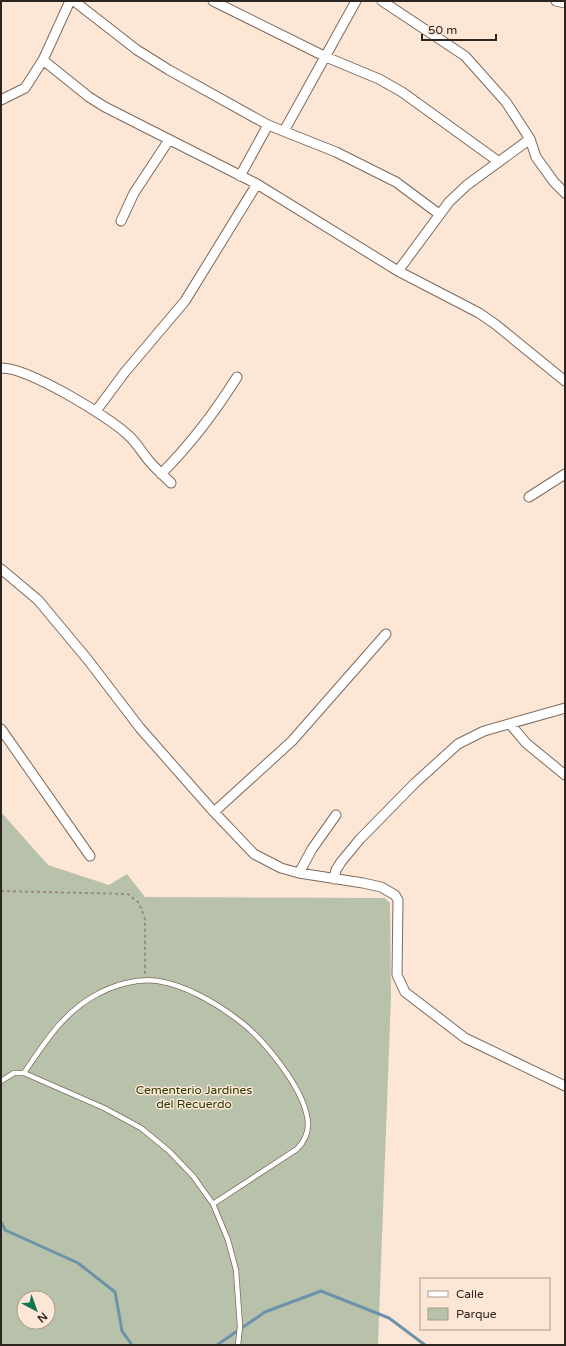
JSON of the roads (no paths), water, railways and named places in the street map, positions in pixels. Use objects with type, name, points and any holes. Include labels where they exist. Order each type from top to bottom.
[{"type":"street","points":[[1,100],[25,88],[43,60],[70,1]]},
{"type":"street","points":[[74,1],[137,50],[268,125],[336,152],[396,182],[439,214]]},
{"type":"street","points":[[213,1],[326,57],[379,79],[402,92],[500,162]]},
{"type":"street","points":[[284,131],[356,1]]},
{"type":"street","points":[[382,1],[465,56],[506,102],[530,139],[536,157],[554,182],[565,193]]},
{"type":"street","points":[[556,1],[565,3]]},
{"type":"street","points":[[43,60],[89,97],[105,107],[257,184],[398,271],[479,313],[495,324],[565,381]]},
{"type":"street","points":[[240,176],[268,125]]},
{"type":"street","points":[[398,271],[439,214],[467,185],[530,139]]},
{"type":"street","points":[[121,221],[134,193],[169,140]]},
{"type":"street","points":[[96,411],[125,372],[185,302],[257,184]]},
{"type":"street","points":[[1,368],[20,372],[40,381],[96,411],[130,436],[161,474],[171,483]]},
{"type":"street","points":[[161,474],[193,440],[211,417],[237,376]]},
{"type":"street","points":[[529,497],[565,474]]},
{"type":"street","points":[[1,569],[38,600],[88,660],[140,728],[214,812],[254,854],[281,868],[298,873],[381,887],[395,895],[399,910],[397,975],[399,984],[411,998],[465,1038],[565,1086]]},
{"type":"street","points":[[214,812],[292,741],[386,634]]},
{"type":"street","points":[[334,879],[336,870],[341,862],[360,839],[445,755],[469,737],[484,731],[565,708]]},
{"type":"street","points":[[510,724],[526,743],[565,775]]},
{"type":"street","points":[[1,729],[90,856]]},
{"type":"street","points":[[298,873],[312,849],[336,815]]},
{"type":"lane","points":[[24,1073],[67,1016],[79,1006],[115,986],[145,981],[158,981],[180,987],[237,1018],[255,1034],[289,1078],[302,1102],[307,1116],[308,1130],[304,1142],[297,1149],[214,1204]]},
{"type":"lane","points":[[1,1081],[14,1073],[24,1073],[104,1108],[141,1128],[169,1151],[193,1176],[214,1204],[228,1240],[236,1270],[240,1326],[238,1345]]},
{"type":"waterway","points":[[1,1222],[5,1230],[78,1263],[115,1292],[122,1331],[132,1345]]},
{"type":"waterway","points":[[217,1345],[265,1312],[321,1291],[389,1318],[425,1345]]},
{"type":"park label","name":"Cementerio Jardines del Recuerdo","points":[[194,1097]]}]
